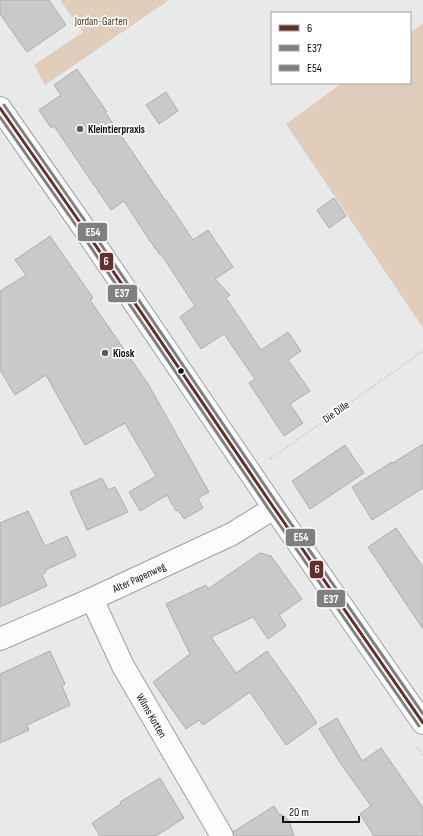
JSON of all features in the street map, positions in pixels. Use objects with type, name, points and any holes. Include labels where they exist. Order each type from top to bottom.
[{"type":"street","points":[[0,108],[88,234],[250,474],[423,723]]},
{"type":"street","name":"Alter Papenweg","points":[[0,639],[232,534],[274,508]]},
{"type":"street","name":"Wilms Kotten","points":[[92,598],[123,666],[215,834]]},
{"type":"path","name":"Die Dille","points":[[250,474],[423,351]]},
{"type":"green space","name":"Jordan-Garten","points":[[60,0],[169,0],[45,85],[34,65],[83,32]]},
{"type":"green space","points":[[423,23],[423,328],[286,124],[341,84],[411,84],[411,32]]},
{"type":"building","points":[[0,0],[49,0],[66,25],[27,52],[0,14]]},
{"type":"building","points":[[77,69],[193,240],[208,230],[233,267],[215,279],[230,295],[226,298],[261,350],[288,332],[301,351],[288,360],[310,391],[290,404],[303,423],[284,436],[249,383],[255,379],[224,334],[201,349],[180,317],[195,306],[161,254],[160,255],[150,241],[124,201],[111,210],[54,126],[51,128],[39,110],[61,95],[54,85]]},
{"type":"building","points":[[166,92],[178,111],[159,124],[146,105]]},
{"type":"building","points":[[334,198],[346,216],[329,228],[317,210]]},
{"type":"building","points":[[50,236],[93,298],[90,300],[148,384],[209,492],[198,498],[203,508],[184,519],[178,510],[176,511],[167,495],[140,511],[129,492],[156,476],[125,423],[85,445],[46,375],[15,395],[0,370],[0,291],[26,275],[15,260]]},
{"type":"building","points":[[423,444],[423,488],[372,520],[352,487]]},
{"type":"building","points":[[345,445],[364,473],[310,509],[292,481]]},
{"type":"building","points":[[102,478],[108,490],[115,487],[128,512],[87,530],[70,492]]},
{"type":"building","points":[[28,511],[45,546],[67,536],[76,556],[45,570],[46,572],[42,575],[47,586],[0,607],[0,523]]},
{"type":"building","points":[[396,528],[423,567],[423,629],[368,547]]},
{"type":"building","points":[[260,553],[271,556],[302,599],[279,615],[286,626],[268,639],[253,617],[211,637],[236,673],[267,651],[297,693],[317,723],[286,745],[250,692],[203,725],[199,720],[186,729],[153,682],[190,654],[166,604],[206,585],[208,589]]},
{"type":"building","points":[[50,651],[65,684],[62,686],[70,705],[27,725],[29,730],[0,743],[0,674]]},
{"type":"building","points":[[337,718],[362,761],[381,748],[423,808],[423,836],[374,836],[360,814],[371,806],[341,764],[319,729]]},
{"type":"building","points":[[160,778],[184,818],[156,836],[100,836],[92,823],[121,804],[120,802]]},
{"type":"building","points":[[274,806],[279,814],[284,816],[289,821],[294,836],[234,836],[233,832]]},
{"type":"transit line","name":"E54","points":[[4,105],[423,714]]},
{"type":"transit line","name":"6","points":[[0,108],[423,723]]},
{"type":"transit line","name":"E37","points":[[0,117],[419,726]]},
{"type":"place","name":"Kleintierpraxis","points":[[80,129]]},
{"type":"place","name":"Kiosk","points":[[105,353]]}]
